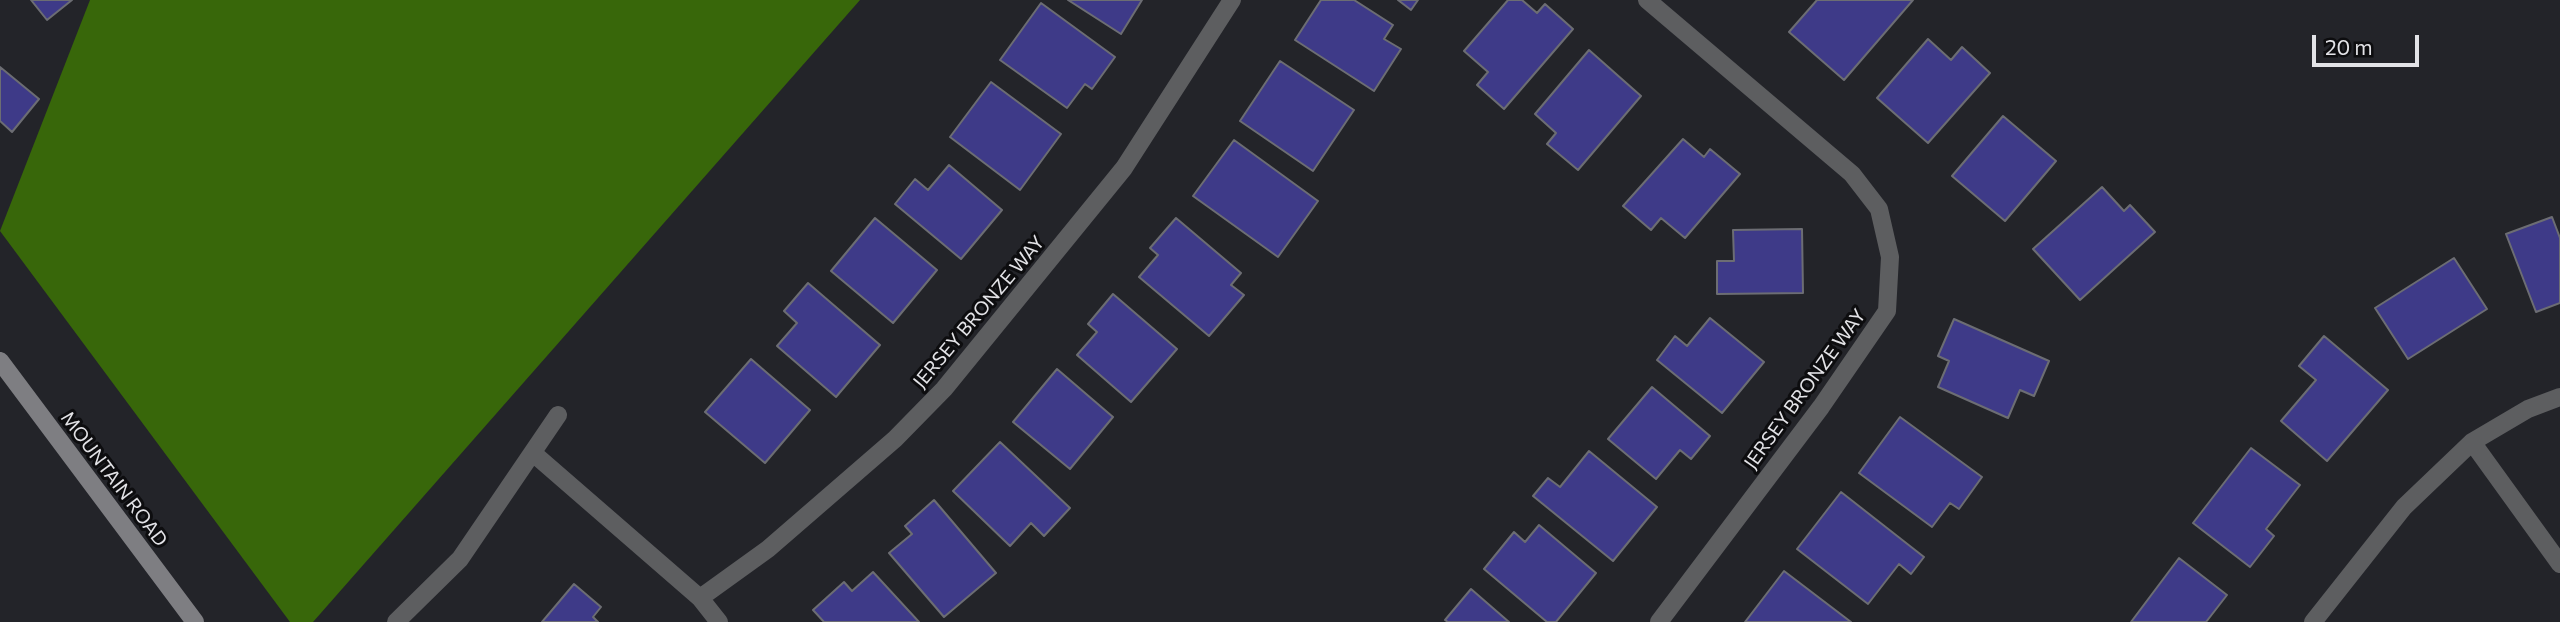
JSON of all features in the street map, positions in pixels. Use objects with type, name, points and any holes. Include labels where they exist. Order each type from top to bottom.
[{"type":"main road","name":"MOUNTAIN ROAD","points":[[0,361],[195,622]]},
{"type":"street","name":"JERSEY BRONZE WAY","points":[[700,597],[768,549],[895,439],[944,389],[1124,168],[1233,0]]},
{"type":"street","name":"JERSEY BRONZE WAY","points":[[1647,0],[1852,174],[1879,209],[1890,257],[1887,311],[1821,407],[1659,622]]},
{"type":"street","points":[[2313,622],[2404,508],[2472,442],[2528,409],[2560,397]]},
{"type":"street","points":[[396,622],[460,559],[558,415]]},
{"type":"street","points":[[2472,442],[2560,564]]},
{"type":"street","points":[[533,453],[700,597],[719,622]]},
{"type":"green space","points":[[90,0],[860,0],[313,622],[290,622],[0,231]]},
{"type":"building","points":[[31,0],[72,0],[47,20]]},
{"type":"building","points":[[1068,0],[1142,0],[1121,34]]},
{"type":"building","points":[[1321,0],[1354,0],[1393,25],[1384,39],[1401,49],[1374,91],[1295,40]]},
{"type":"building","points":[[1398,0],[1418,0],[1411,10]]},
{"type":"building","points":[[1508,0],[1522,0],[1537,13],[1545,4],[1573,29],[1504,109],[1477,85],[1488,72],[1464,51]]},
{"type":"building","points":[[1817,0],[1913,0],[1844,80],[1789,32]]},
{"type":"building","points":[[1041,3],[1115,57],[1092,89],[1085,84],[1067,108],[1000,60]]},
{"type":"building","points":[[1928,39],[1951,60],[1962,47],[1990,73],[1928,143],[1877,98]]},
{"type":"building","points":[[1589,50],[1641,96],[1578,170],[1547,144],[1556,133],[1535,114]]},
{"type":"building","points":[[1280,61],[1354,110],[1313,171],[1240,121]]},
{"type":"building","points":[[0,67],[39,99],[12,132],[0,121]]},
{"type":"building","points":[[991,82],[1061,134],[1020,190],[950,137]]},
{"type":"building","points":[[2003,116],[2056,161],[2005,221],[1952,176]]},
{"type":"building","points":[[1683,139],[1704,157],[1710,149],[1740,174],[1685,238],[1661,218],[1651,230],[1623,206]]},
{"type":"building","points":[[1234,140],[1318,201],[1278,257],[1193,196]]},
{"type":"building","points":[[949,165],[1002,210],[961,259],[895,204],[915,179],[928,190]]},
{"type":"building","points":[[2102,187],[2124,211],[2130,205],[2155,232],[2080,300],[2033,249]]},
{"type":"building","points":[[2552,217],[2560,238],[2560,303],[2536,312],[2506,234]]},
{"type":"building","points":[[875,218],[937,270],[893,323],[831,271]]},
{"type":"building","points":[[1176,218],[1241,273],[1231,285],[1244,295],[1209,336],[1139,277],[1158,255],[1150,248]]},
{"type":"building","points":[[1802,229],[1803,293],[1717,294],[1717,261],[1734,261],[1733,230]]},
{"type":"building","points":[[2454,258],[2487,309],[2408,359],[2375,308]]},
{"type":"building","points":[[808,283],[880,345],[836,397],[777,346],[797,323],[784,311]]},
{"type":"building","points":[[1113,294],[1177,349],[1131,402],[1077,355],[1097,332],[1088,324]]},
{"type":"building","points":[[1710,318],[1764,362],[1722,413],[1657,360],[1675,336],[1687,346]]},
{"type":"building","points":[[1954,319],[2049,361],[2034,396],[2020,390],[2008,418],[1938,387],[1949,361],[1938,356]]},
{"type":"building","points":[[2324,336],[2388,390],[2327,461],[2281,421],[2316,380],[2299,366]]},
{"type":"building","points":[[751,359],[810,410],[765,463],[705,412]]},
{"type":"building","points":[[1057,369],[1113,417],[1070,469],[1013,422]]},
{"type":"building","points":[[1652,387],[1710,436],[1691,459],[1680,450],[1656,479],[1608,439]]},
{"type":"building","points":[[1900,417],[1982,477],[1959,509],[1950,503],[1932,527],[1859,473]]},
{"type":"building","points":[[1000,442],[1070,508],[1044,536],[1031,523],[1010,546],[953,491]]},
{"type":"building","points":[[2251,448],[2300,485],[2266,529],[2274,536],[2250,567],[2193,523]]},
{"type":"building","points":[[1589,451],[1657,507],[1613,561],[1533,496],[1548,478],[1560,487]]},
{"type":"building","points":[[1841,492],[1924,557],[1911,574],[1899,564],[1868,604],[1797,549]]},
{"type":"building","points":[[934,500],[996,573],[944,617],[889,553],[912,534],[905,526]]},
{"type":"building","points":[[1539,525],[1596,573],[1556,622],[1547,622],[1484,569],[1514,532],[1525,542]]},
{"type":"building","points":[[2179,558],[2227,595],[2206,622],[2131,622]]},
{"type":"building","points":[[1784,571],[1851,622],[1745,622]]},
{"type":"building","points":[[873,572],[919,622],[824,622],[813,610],[844,582],[852,591]]},
{"type":"building","points":[[574,584],[601,607],[593,617],[598,622],[542,622]]},
{"type":"building","points":[[1471,589],[1509,622],[1445,620]]}]
